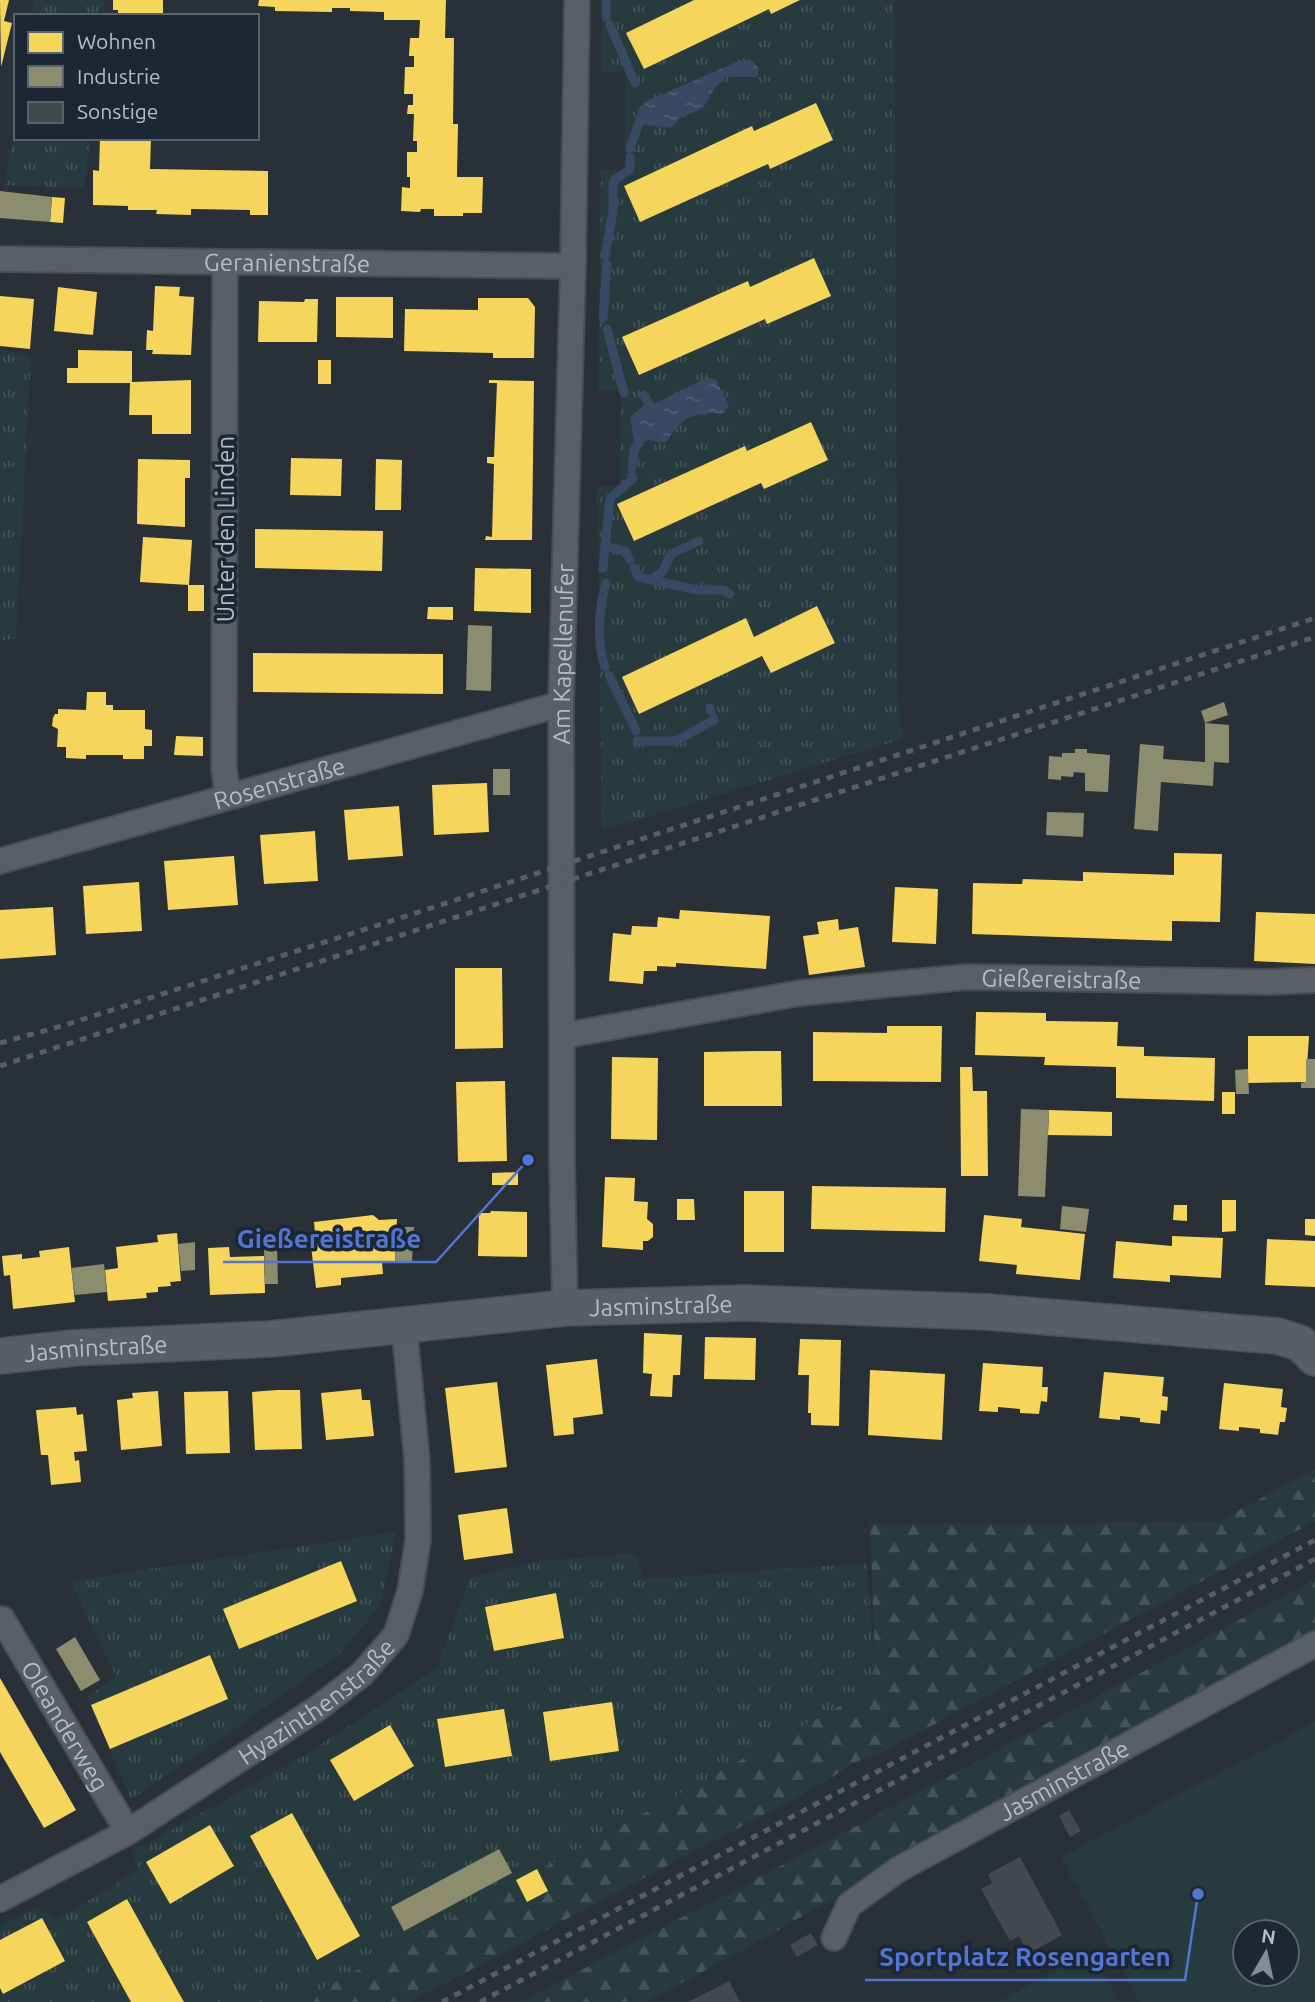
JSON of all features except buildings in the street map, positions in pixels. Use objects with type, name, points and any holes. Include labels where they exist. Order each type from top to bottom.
[{"type":"street","name":"Am Kapellenufer","points":[[565,1308],[561,704],[577,0]]},
{"type":"street","name":"Geranienstraße","points":[[0,259],[573,266]]},
{"type":"street","name":"Unter den Linden","points":[[225,262],[224,769],[229,796]]},
{"type":"street","name":"Rosenstraße","points":[[0,861],[561,704]]},
{"type":"street","name":"Gießereistraße","points":[[562,1036],[800,993],[966,977],[1269,982],[1315,980]]},
{"type":"street","name":"Jasminstraße","points":[[0,1356],[73,1348],[270,1339],[565,1308],[744,1303],[988,1311],[1277,1336],[1300,1343],[1315,1357]]},
{"type":"street","name":"Hyazinthenstraße","points":[[0,1899],[128,1832],[318,1708],[362,1674],[396,1635],[410,1591],[418,1540],[417,1460],[404,1325]]},
{"type":"street","name":"Oleanderweg","points":[[2,1619],[128,1832]]},
{"type":"street","name":"Jasminstraße","points":[[834,1938],[849,1905],[900,1869],[1315,1644]]},
{"type":"green space","points":[[34,0],[105,0],[104,14],[31,14]]},
{"type":"green space","points":[[603,0],[894,0],[898,699],[902,739],[602,831],[597,487],[620,486],[621,391],[598,390],[601,170],[625,170],[625,73],[602,72]]},
{"type":"green space","points":[[14,130],[14,140],[90,140],[84,188],[5,185]]},
{"type":"green space","points":[[0,350],[31,355],[16,638],[0,641]]},
{"type":"green space","points":[[1315,1469],[1315,1521],[882,1752],[851,1764],[827,1781],[410,2002],[299,2002],[876,1686],[870,1524],[1217,1522]]},
{"type":"green space","points":[[396,1532],[380,1606],[338,1655],[131,1799],[87,1697],[116,1676],[70,1581]]},
{"type":"green space","points":[[636,1553],[643,1579],[866,1563],[877,1686],[299,2002],[0,2002],[0,1925],[36,1907],[56,1920],[139,1870],[132,1852],[302,1757],[437,1667],[470,1578],[539,1561]]},
{"type":"green space","points":[[1315,1579],[1315,1637],[892,1865],[729,1958],[645,2002],[520,2002],[851,1829]]},
{"type":"green space","points":[[1315,1722],[1315,2002],[1139,2002],[1061,1857]]},
{"type":"green space","points":[[1092,1951],[1120,2002],[998,2002]]},
{"type":"water","points":[[741,60],[751,60],[759,69],[757,77],[726,77],[714,89],[703,108],[679,119],[671,128],[638,124],[638,109],[647,101]]},
{"type":"water","points":[[708,377],[716,380],[729,406],[723,414],[704,413],[689,418],[666,443],[648,440],[639,443],[632,420],[650,406]]},
{"type":"waterway","points":[[606,0],[606,17]]},
{"type":"waterway","points":[[610,25],[635,83]]},
{"type":"waterway","points":[[630,148],[642,115]]},
{"type":"waterway","points":[[605,256],[613,212],[613,185],[615,179],[630,170],[630,157]]},
{"type":"waterway","points":[[603,318],[607,264]]},
{"type":"waterway","points":[[607,329],[624,393]]},
{"type":"waterway","points":[[635,419],[650,406],[644,395]]},
{"type":"waterway","points":[[632,468],[634,450],[639,443],[635,419]]},
{"type":"waterway","points":[[603,568],[610,498],[633,479],[632,476]]},
{"type":"waterway","points":[[652,580],[663,571],[671,554],[699,541]]},
{"type":"waterway","points":[[605,546],[625,551],[630,560]]},
{"type":"waterway","points":[[634,568],[639,577],[697,590],[723,590],[730,594]]},
{"type":"waterway","points":[[605,667],[600,647],[600,625],[606,583]]},
{"type":"waterway","points":[[609,675],[636,731]]},
{"type":"waterway","points":[[637,741],[676,741],[714,718]]},
{"type":"railway","points":[[0,1043],[65,1025],[422,911],[1315,618]]},
{"type":"railway","points":[[0,1066],[1315,637]]},
{"type":"railway","points":[[442,2002],[1315,1540]]},
{"type":"railway","points":[[480,2002],[1315,1559]]},
{"type":"place","name":"Gießereistraße","points":[[528,1160]]},
{"type":"place","name":"Sportplatz Rosengarten","points":[[1198,1894]]}]
